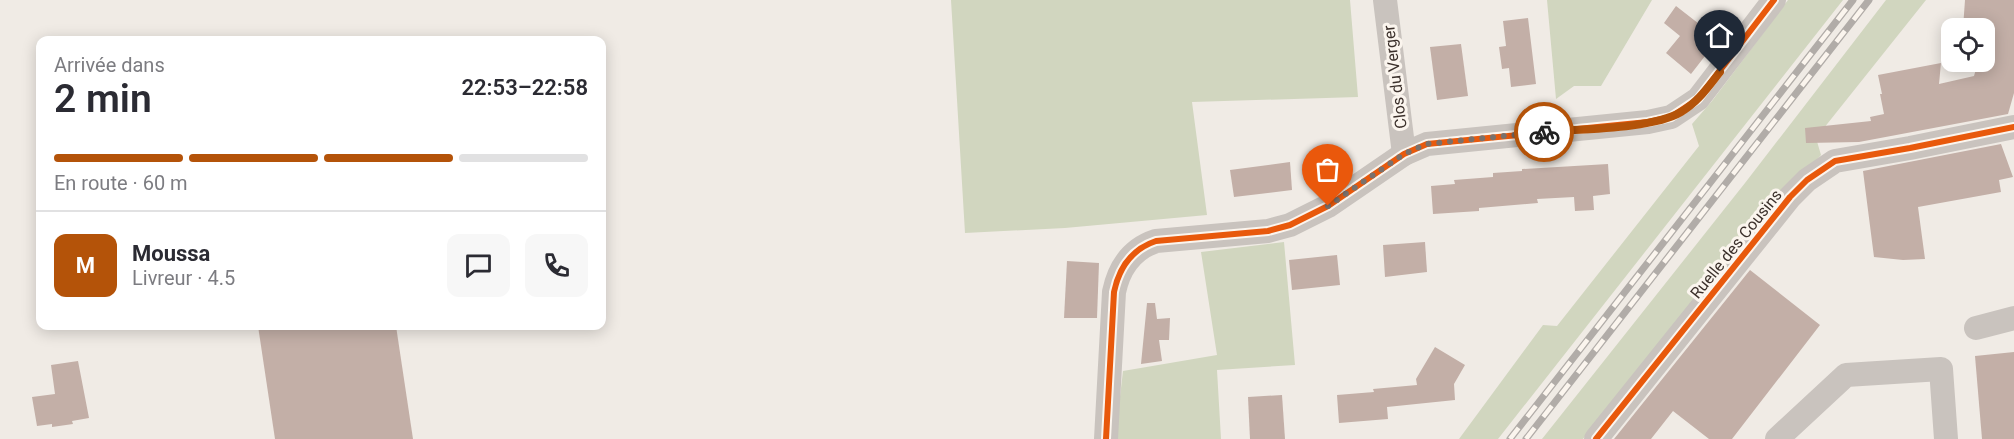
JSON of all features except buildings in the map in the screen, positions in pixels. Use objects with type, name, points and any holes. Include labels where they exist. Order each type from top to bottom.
[{"type":"street","name":"Clos du Verger","points":[[1385,0],[1404,154]]},
{"type":"street","points":[[1106,439],[1114,292],[1119,273],[1132,254],[1147,244],[1156,241],[1268,231],[1290,225],[1328,206],[1404,154],[1434,143],[1648,123],[1671,117],[1698,99],[1774,0]]},
{"type":"street","name":"Ruelle des Cousins","points":[[1596,439],[1791,197],[1822,168],[1834,161],[1849,157],[1910,148],[2014,127]]},
{"type":"street","points":[[1976,328],[2014,318]]},
{"type":"street","points":[[1776,439],[1846,375],[1941,369],[1946,439]]},
{"type":"green space","points":[[951,0],[1350,0],[1358,97],[1192,102],[1207,215],[1065,228],[965,233]]},
{"type":"green space","points":[[1547,0],[1652,0],[1601,86],[1574,86],[1556,99]]},
{"type":"green space","points":[[1788,0],[1843,0],[1498,439],[1459,439],[1543,325],[1557,326],[1699,146],[1692,124]]},
{"type":"green space","points":[[1886,0],[1926,0],[1816,138],[1821,155],[1767,215],[1583,439],[1542,439],[1745,183]]},
{"type":"green space","points":[[1284,242],[1295,365],[1217,370],[1221,439],[1115,439],[1123,371],[1217,355],[1201,252]]},
{"type":"railway","points":[[1510,439],[1853,0]]},
{"type":"railway","points":[[1526,439],[1869,0]]},
{"type":"cycle path","points":[[1106,439],[1114,292],[1123,267],[1140,249],[1156,241],[1268,231],[1290,225],[1328,206],[1404,154],[1427,144],[1648,122],[1671,117],[1698,99],[1774,0]]},
{"type":"cycle path","points":[[1596,439],[1790,197],[1807,180],[1835,161],[2014,127]]},
{"type":"way so far","points":[[1328,206],[1404,154],[1426,144],[1544,132]]},
{"type":"route","points":[[1544,132],[1648,123],[1671,117],[1698,99],[1720,72]]}]
